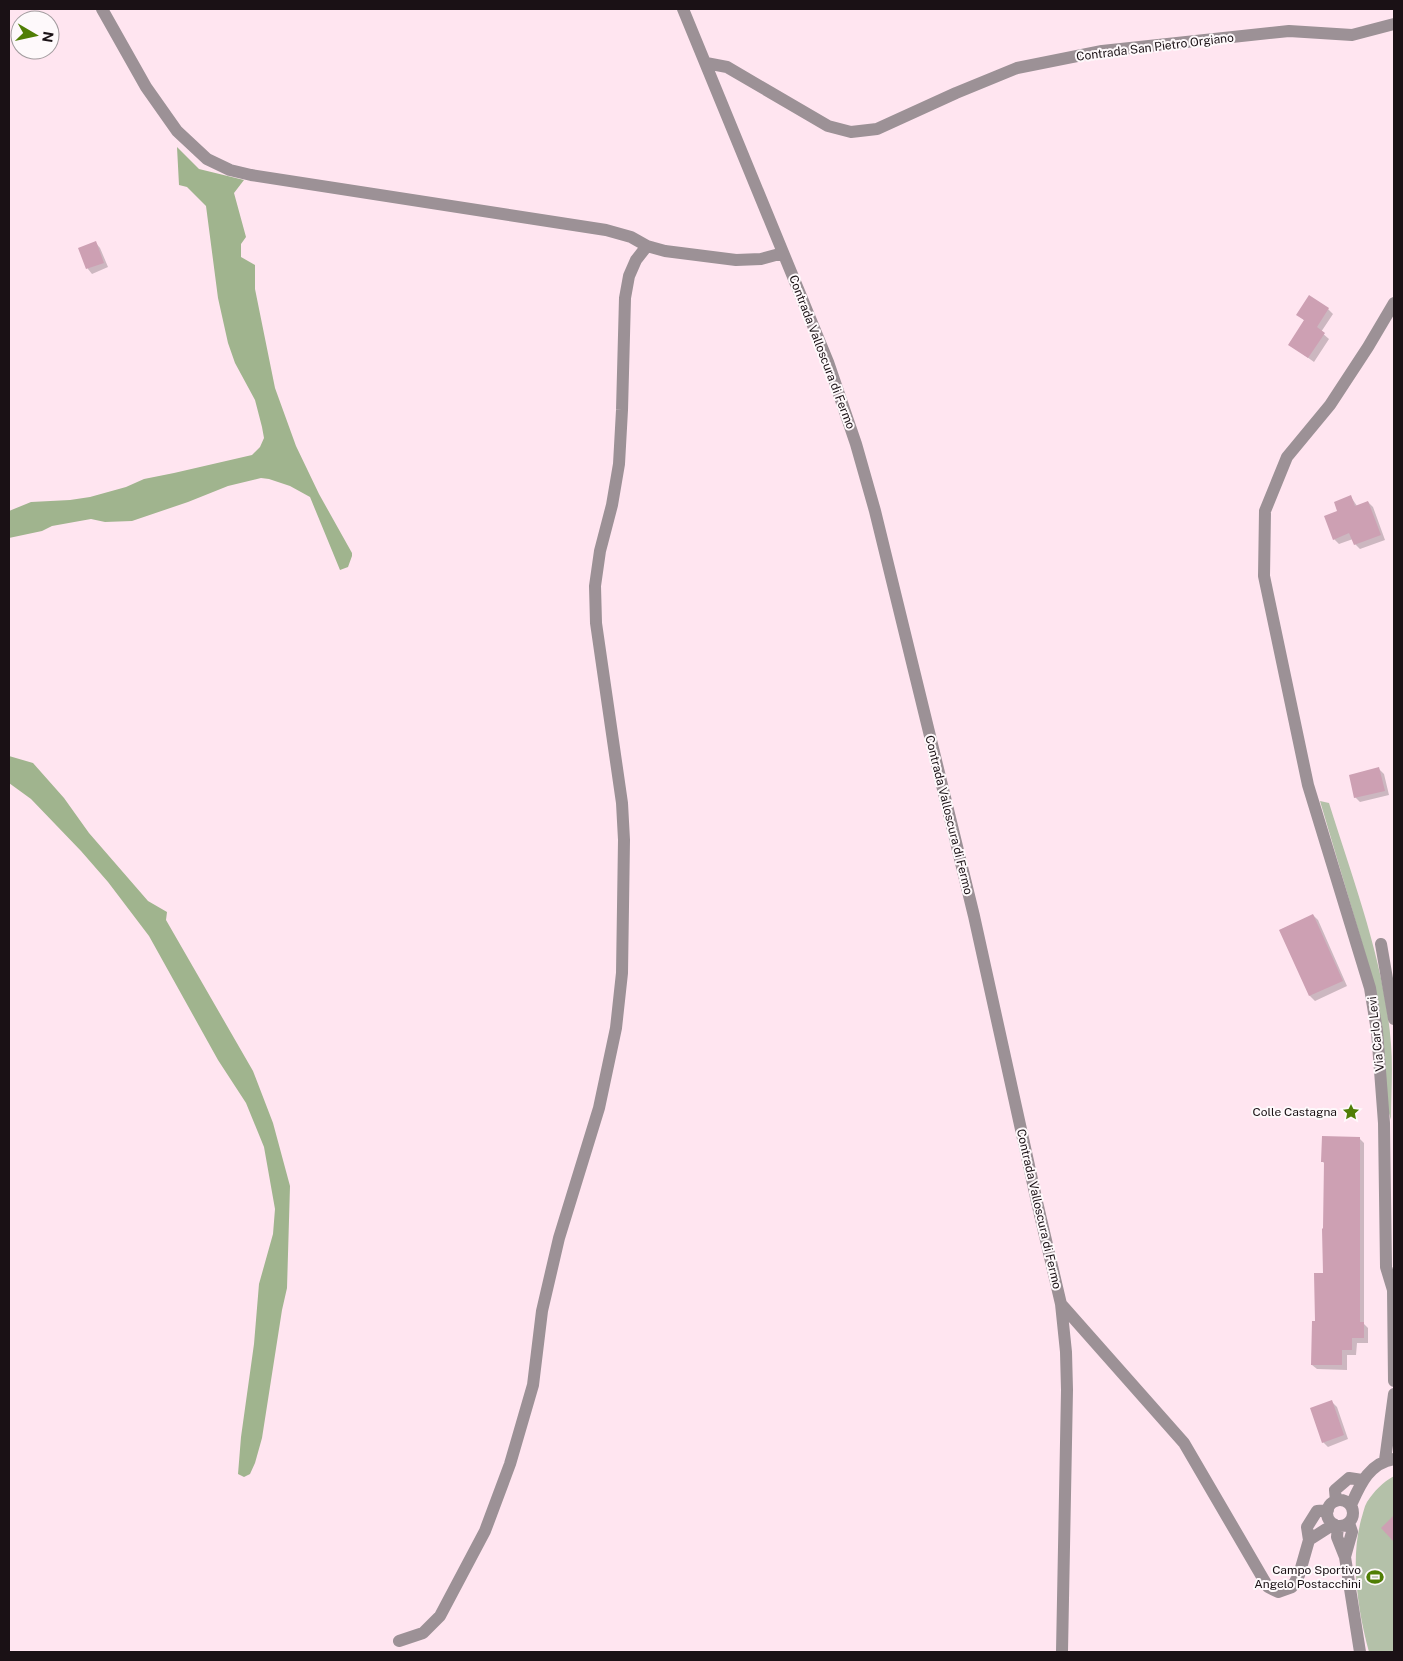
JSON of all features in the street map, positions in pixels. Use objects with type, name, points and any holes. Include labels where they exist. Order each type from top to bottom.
[{"type":"street","points":[[102,9],[146,87],[178,131],[207,159],[230,170],[251,175],[606,230],[631,237],[647,246],[664,251],[736,260],[761,259],[784,254]]},
{"type":"street","name":"Contrada Valloscura di Fermo","points":[[684,9],[828,362],[856,444],[875,511],[974,916],[1060,1304],[1066,1352],[1067,1390],[1062,1652]]},
{"type":"street","name":"Contrada San Pietro Orgiano","points":[[706,63],[727,67],[828,126],[851,132],[877,129],[1017,68],[1111,50],[1288,31],[1352,35],[1394,24]]},
{"type":"street","points":[[399,1641],[423,1633],[440,1616],[485,1531],[510,1464],[533,1385],[542,1311],[559,1238],[599,1108],[616,1028],[622,973],[622,803],[596,623],[595,586],[600,551],[612,505],[619,464],[625,298],[636,260],[647,246]]},
{"type":"street","name":"Via Carlo Levi","points":[[1394,302],[1368,347],[1330,405],[1287,457],[1265,511],[1264,576],[1308,785],[1370,988],[1377,1031],[1384,1123],[1386,1267],[1394,1289],[1394,1381]]},
{"type":"street","name":"Via Carlo Levi","points":[[1380,944],[1394,1019]]},
{"type":"street","points":[[1060,1304],[1184,1443],[1268,1587],[1278,1592],[1292,1587],[1299,1575],[1309,1540],[1307,1527],[1316,1511],[1344,1500],[1351,1505],[1354,1513],[1340,1525],[1309,1540]]},
{"type":"street","points":[[1351,1505],[1362,1480],[1390,1460],[1394,1394]]},
{"type":"street","points":[[1340,1525],[1328,1518],[1335,1490],[1349,1478],[1362,1480]]},
{"type":"street","points":[[1340,1525],[1337,1537],[1345,1557],[1360,1652]]},
{"type":"green space","points":[[177,147],[199,169],[244,180],[234,193],[246,237],[241,244],[241,257],[255,265],[255,289],[275,388],[296,446],[319,494],[352,553],[348,567],[340,570],[310,497],[290,486],[261,478],[228,486],[132,521],[105,522],[91,519],[52,526],[42,531],[9,538],[9,511],[31,502],[90,497],[126,487],[144,479],[252,455],[260,447],[264,438],[255,400],[235,363],[228,343],[218,298],[206,206],[187,187],[179,185]]},
{"type":"green space","points":[[9,756],[33,763],[64,798],[89,833],[148,901],[167,912],[166,920],[253,1071],[273,1123],[290,1186],[287,1288],[262,1438],[250,1474],[244,1477],[238,1474],[241,1437],[254,1344],[259,1284],[273,1234],[275,1209],[264,1147],[246,1103],[218,1060],[149,936],[108,882],[81,851],[31,799],[9,783]]},
{"type":"green space","points":[[1320,801],[1329,803],[1367,922],[1382,983],[1391,1044],[1391,1120],[1386,1103],[1375,987]]},
{"type":"green space","name":"Campo Sportivo Angelo Postacchini","points":[[1394,1476],[1394,1652],[1369,1652],[1357,1586],[1356,1552],[1358,1536],[1367,1502],[1379,1487]]},
{"type":"building","points":[[96,241],[104,263],[86,269],[78,248]]},
{"type":"building","points":[[1309,295],[1329,308],[1317,327],[1325,333],[1308,358],[1288,345],[1304,320],[1296,315]]},
{"type":"building","points":[[1351,495],[1355,506],[1368,501],[1381,535],[1354,545],[1349,533],[1333,540],[1324,516],[1337,511],[1334,502]]},
{"type":"building","points":[[1379,767],[1385,791],[1354,798],[1349,775]]},
{"type":"building","points":[[1313,914],[1343,981],[1309,996],[1279,930]]},
{"type":"building","points":[[1322,1136],[1360,1137],[1360,1322],[1364,1322],[1364,1338],[1352,1338],[1352,1350],[1342,1350],[1342,1365],[1311,1365],[1312,1321],[1315,1321],[1314,1273],[1323,1273],[1324,1162],[1321,1162]]},
{"type":"building","points":[[1332,1400],[1344,1435],[1322,1443],[1310,1408]]},
{"type":"building","points":[[1394,1515],[1394,1542],[1381,1528]]},
{"type":"place","name":"Colle Castagna","points":[[1351,1112]]},
{"type":"place","name":"Campo Sportivo Angelo Postacchini","points":[[1375,1577]]}]
